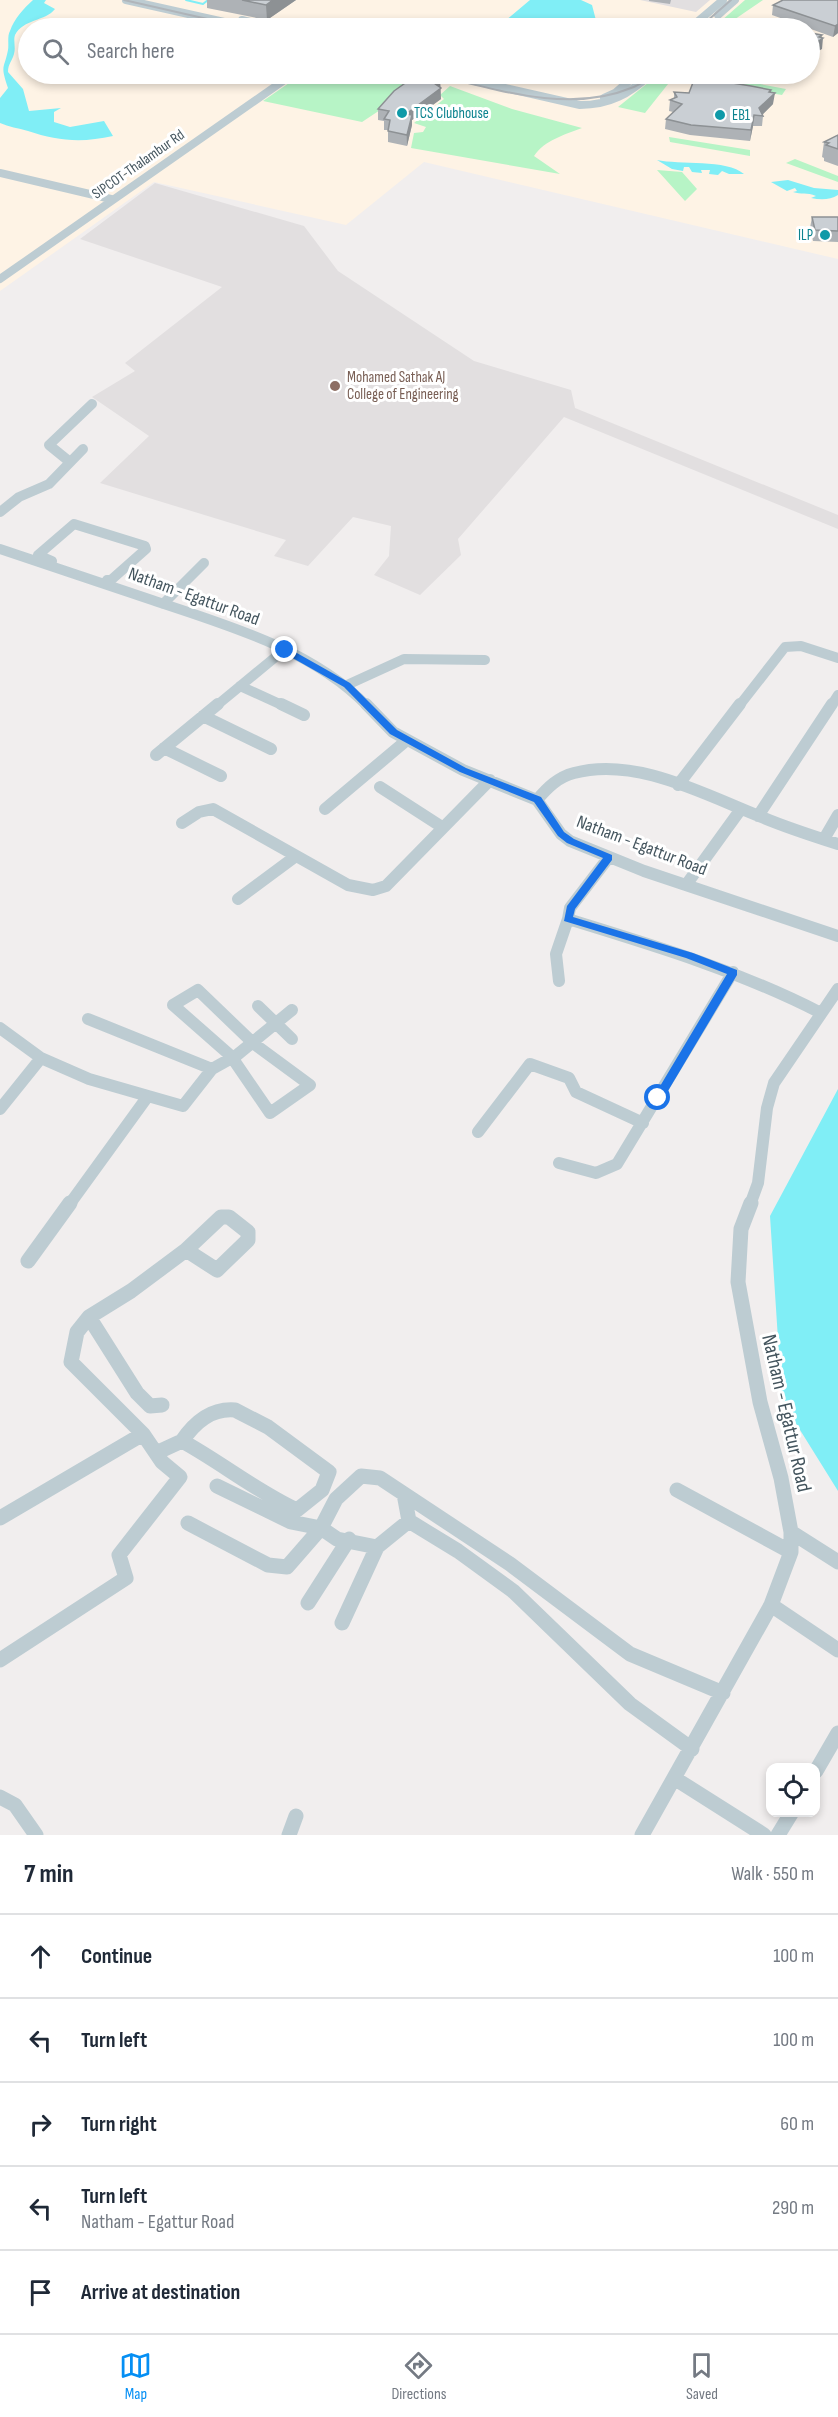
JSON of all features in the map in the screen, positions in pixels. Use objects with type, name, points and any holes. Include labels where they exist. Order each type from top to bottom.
[{"type":"street","points":[[126,0],[206,18]]},
{"type":"street","points":[[153,0],[232,18]]},
{"type":"street","points":[[702,18],[723,0]]},
{"type":"street","points":[[714,18],[735,0]]},
{"type":"street","name":"SIPCOT-Thalambur Rd","points":[[0,279],[111,199],[278,84]]},
{"type":"street","points":[[488,84],[580,105],[603,106],[624,98],[640,84]]},
{"type":"street","points":[[506,84],[581,102],[597,101],[609,96],[625,84]]},
{"type":"street","points":[[0,173],[111,199]]},
{"type":"street","points":[[70,462],[49,445],[92,404]]},
{"type":"street","points":[[0,512],[26,493],[49,484],[83,449]]},
{"type":"street","points":[[36,560],[38,555],[74,524],[146,546],[146,549],[111,580],[103,582]]},
{"type":"street","name":"Natham - Egattur Road","points":[[0,549],[103,582],[285,650],[347,685],[393,732],[463,770],[537,800],[561,834],[577,844],[686,885],[838,936]]},
{"type":"street","points":[[163,604],[204,563]]},
{"type":"street","points":[[678,785],[785,647],[801,646],[838,658]]},
{"type":"street","points":[[221,776],[160,752],[285,650]]},
{"type":"street","points":[[347,685],[404,659],[484,660]]},
{"type":"street","points":[[240,686],[304,715]]},
{"type":"street","points":[[758,816],[838,694]]},
{"type":"street","points":[[204,716],[271,749]]},
{"type":"street","points":[[325,809],[407,740]]},
{"type":"street","points":[[537,800],[551,783],[576,772],[600,770],[640,774],[678,785],[758,816],[838,843]]},
{"type":"street","points":[[182,823],[199,812],[213,809],[348,885],[373,890],[386,886],[490,780]]},
{"type":"street","points":[[380,787],[442,827]]},
{"type":"street","points":[[686,885],[741,809]]},
{"type":"street","points":[[824,839],[838,815]]},
{"type":"street","points":[[238,899],[296,856]]},
{"type":"street","points":[[559,981],[556,954],[570,908],[609,857]]},
{"type":"street","points":[[568,919],[733,972],[766,985],[821,1013]]},
{"type":"street","points":[[559,1163],[580,1172],[601,1174],[608,1172],[617,1164],[733,972]]},
{"type":"street","name":"Natham - Egattur Road","points":[[642,1835],[771,1605],[791,1552],[791,1532],[781,1478],[760,1402],[738,1282],[738,1254],[741,1228],[758,1183],[767,1108],[774,1083],[838,989]]},
{"type":"street","points":[[198,990],[253,1043],[310,1085],[270,1113],[231,1056],[173,1005],[198,990]]},
{"type":"street","points":[[258,1006],[292,1039]]},
{"type":"street","points":[[0,1028],[41,1058],[89,1079],[183,1106],[212,1069],[231,1056],[237,1055],[292,1010]]},
{"type":"street","points":[[87,1019],[212,1069]]},
{"type":"street","points":[[0,1109],[41,1058]]},
{"type":"street","points":[[478,1132],[530,1064],[570,1078],[576,1092],[643,1123]]},
{"type":"street","points":[[28,1261],[148,1096]]},
{"type":"street","points":[[0,1660],[126,1578],[119,1555],[180,1477],[162,1462],[143,1434],[71,1362],[77,1332],[89,1317],[131,1291],[186,1250]]},
{"type":"street","points":[[89,1317],[137,1393],[150,1406],[162,1405]]},
{"type":"street","points":[[156,1453],[182,1441],[190,1428],[216,1410],[237,1410],[295,1446],[329,1472],[322,1490],[297,1510],[263,1494],[210,1456],[182,1441]]},
{"type":"street","points":[[0,1518],[143,1434]]},
{"type":"street","points":[[188,1523],[268,1565],[287,1567],[321,1528],[336,1499],[361,1476],[380,1478],[510,1564],[630,1654],[723,1693]]},
{"type":"street","points":[[217,1486],[291,1522],[321,1528],[337,1539],[349,1539],[377,1547]]},
{"type":"street","points":[[677,1490],[791,1552]]},
{"type":"street","points":[[404,1494],[409,1521],[458,1551],[513,1591],[630,1704],[692,1749]]},
{"type":"street","points":[[342,1623],[377,1547],[409,1521]]},
{"type":"street","points":[[791,1532],[838,1562]]},
{"type":"street","points":[[308,1603],[349,1539]]},
{"type":"street","points":[[771,1605],[838,1650]]},
{"type":"street","points":[[820,1765],[838,1733]]},
{"type":"street","points":[[674,1778],[764,1835]]},
{"type":"street","points":[[0,1797],[15,1805],[36,1835]]},
{"type":"street","points":[[289,1835],[296,1816]]},
{"type":"street","points":[[778,1835],[789,1817]]},
{"type":"shaded area","points":[[0,0],[838,0],[838,259],[424,162],[346,225],[154,182],[0,291]]},
{"type":"shaded area","points":[[640,0],[710,0],[696,12]]},
{"type":"shaded area","name":"Mohamed Sathak AJ College of Engineering","points":[[155,183],[304,226],[338,271],[474,361],[571,390],[575,408],[838,515],[838,529],[564,417],[458,539],[461,555],[420,595],[374,575],[389,556],[391,526],[353,517],[308,566],[274,556],[286,540],[100,483],[149,436],[92,397],[135,371],[125,363],[222,287],[80,239]]},
{"type":"green space","points":[[745,0],[763,0],[737,18],[724,18]]},
{"type":"green space","points":[[288,84],[419,84],[362,122],[263,101]]},
{"type":"green space","points":[[647,84],[668,84],[645,113],[618,107]]},
{"type":"green space","points":[[715,84],[760,84],[786,89],[782,95]]},
{"type":"green space","points":[[450,86],[512,109],[582,128],[549,142],[534,156],[560,174],[411,148],[414,133],[423,132],[426,127],[414,123],[444,99],[440,95]]},
{"type":"green space","points":[[669,137],[750,150],[750,156],[670,142]]},
{"type":"green space","points":[[795,159],[838,176],[838,182],[786,163]]},
{"type":"green space","points":[[657,170],[682,172],[697,189],[685,201]]},
{"type":"water","points":[[33,0],[46,0],[44,3],[55,9],[41,18],[18,18],[18,31],[14,37],[15,51],[8,72],[23,89],[29,111],[61,108],[54,112],[54,122],[70,127],[104,121],[113,136],[91,140],[59,139],[0,123],[0,98],[8,88],[3,71],[9,33],[17,18]]},
{"type":"water","points":[[530,0],[581,0],[592,5],[595,18],[509,18]]},
{"type":"water","points":[[657,160],[715,164],[736,169],[744,174],[729,174],[722,171],[718,175],[709,174],[710,170],[701,170],[702,173],[692,172],[689,167],[684,167],[683,171],[672,169]]},
{"type":"water","points":[[788,180],[814,188],[838,190],[838,195],[825,199],[811,198],[816,196],[793,192],[797,191],[795,188],[787,191],[771,182]]},
{"type":"water","points":[[838,1089],[838,1491],[782,1401],[770,1216]]},
{"type":"building","points":[[242,0],[273,0],[266,5]]},
{"type":"building","points":[[783,0],[838,0],[838,24],[835,26],[820,21],[820,18],[811,18],[773,5]]},
{"type":"building","name":"TCS Clubhouse","points":[[404,84],[435,84],[441,88],[406,114],[412,115],[407,135],[388,131],[390,120],[384,119],[389,111],[378,109],[394,91]]},
{"type":"building","name":"EB1","points":[[692,84],[739,84],[771,90],[769,92],[775,93],[759,108],[763,116],[754,115],[751,130],[691,125],[666,119],[682,104],[670,100],[677,97],[674,92],[689,93]]},
{"type":"building","points":[[838,135],[838,149],[824,142]]},
{"type":"building","points":[[812,217],[838,217],[838,231],[815,230]]},
{"type":"waterway","points":[[186,0],[203,4],[208,0]]},
{"type":"railway","points":[[124,0],[203,18]]},
{"type":"railway","points":[[710,18],[731,0]]},
{"type":"railway","points":[[473,84],[506,92],[557,99],[582,99],[607,95],[640,84]]},
{"type":"place","name":"TCS Clubhouse","points":[[402,113]]},
{"type":"place","name":"EB1","points":[[720,115]]},
{"type":"place","name":"ILP","points":[[825,235]]},
{"type":"place","name":"Mohamed Sathak AJ College of Engineering","points":[[335,386]]},
{"type":"route","points":[[285,650],[347,685],[393,732],[463,770],[537,800],[561,834],[570,841],[609,857],[570,908],[568,919],[628,936],[733,972],[658,1098]]}]
